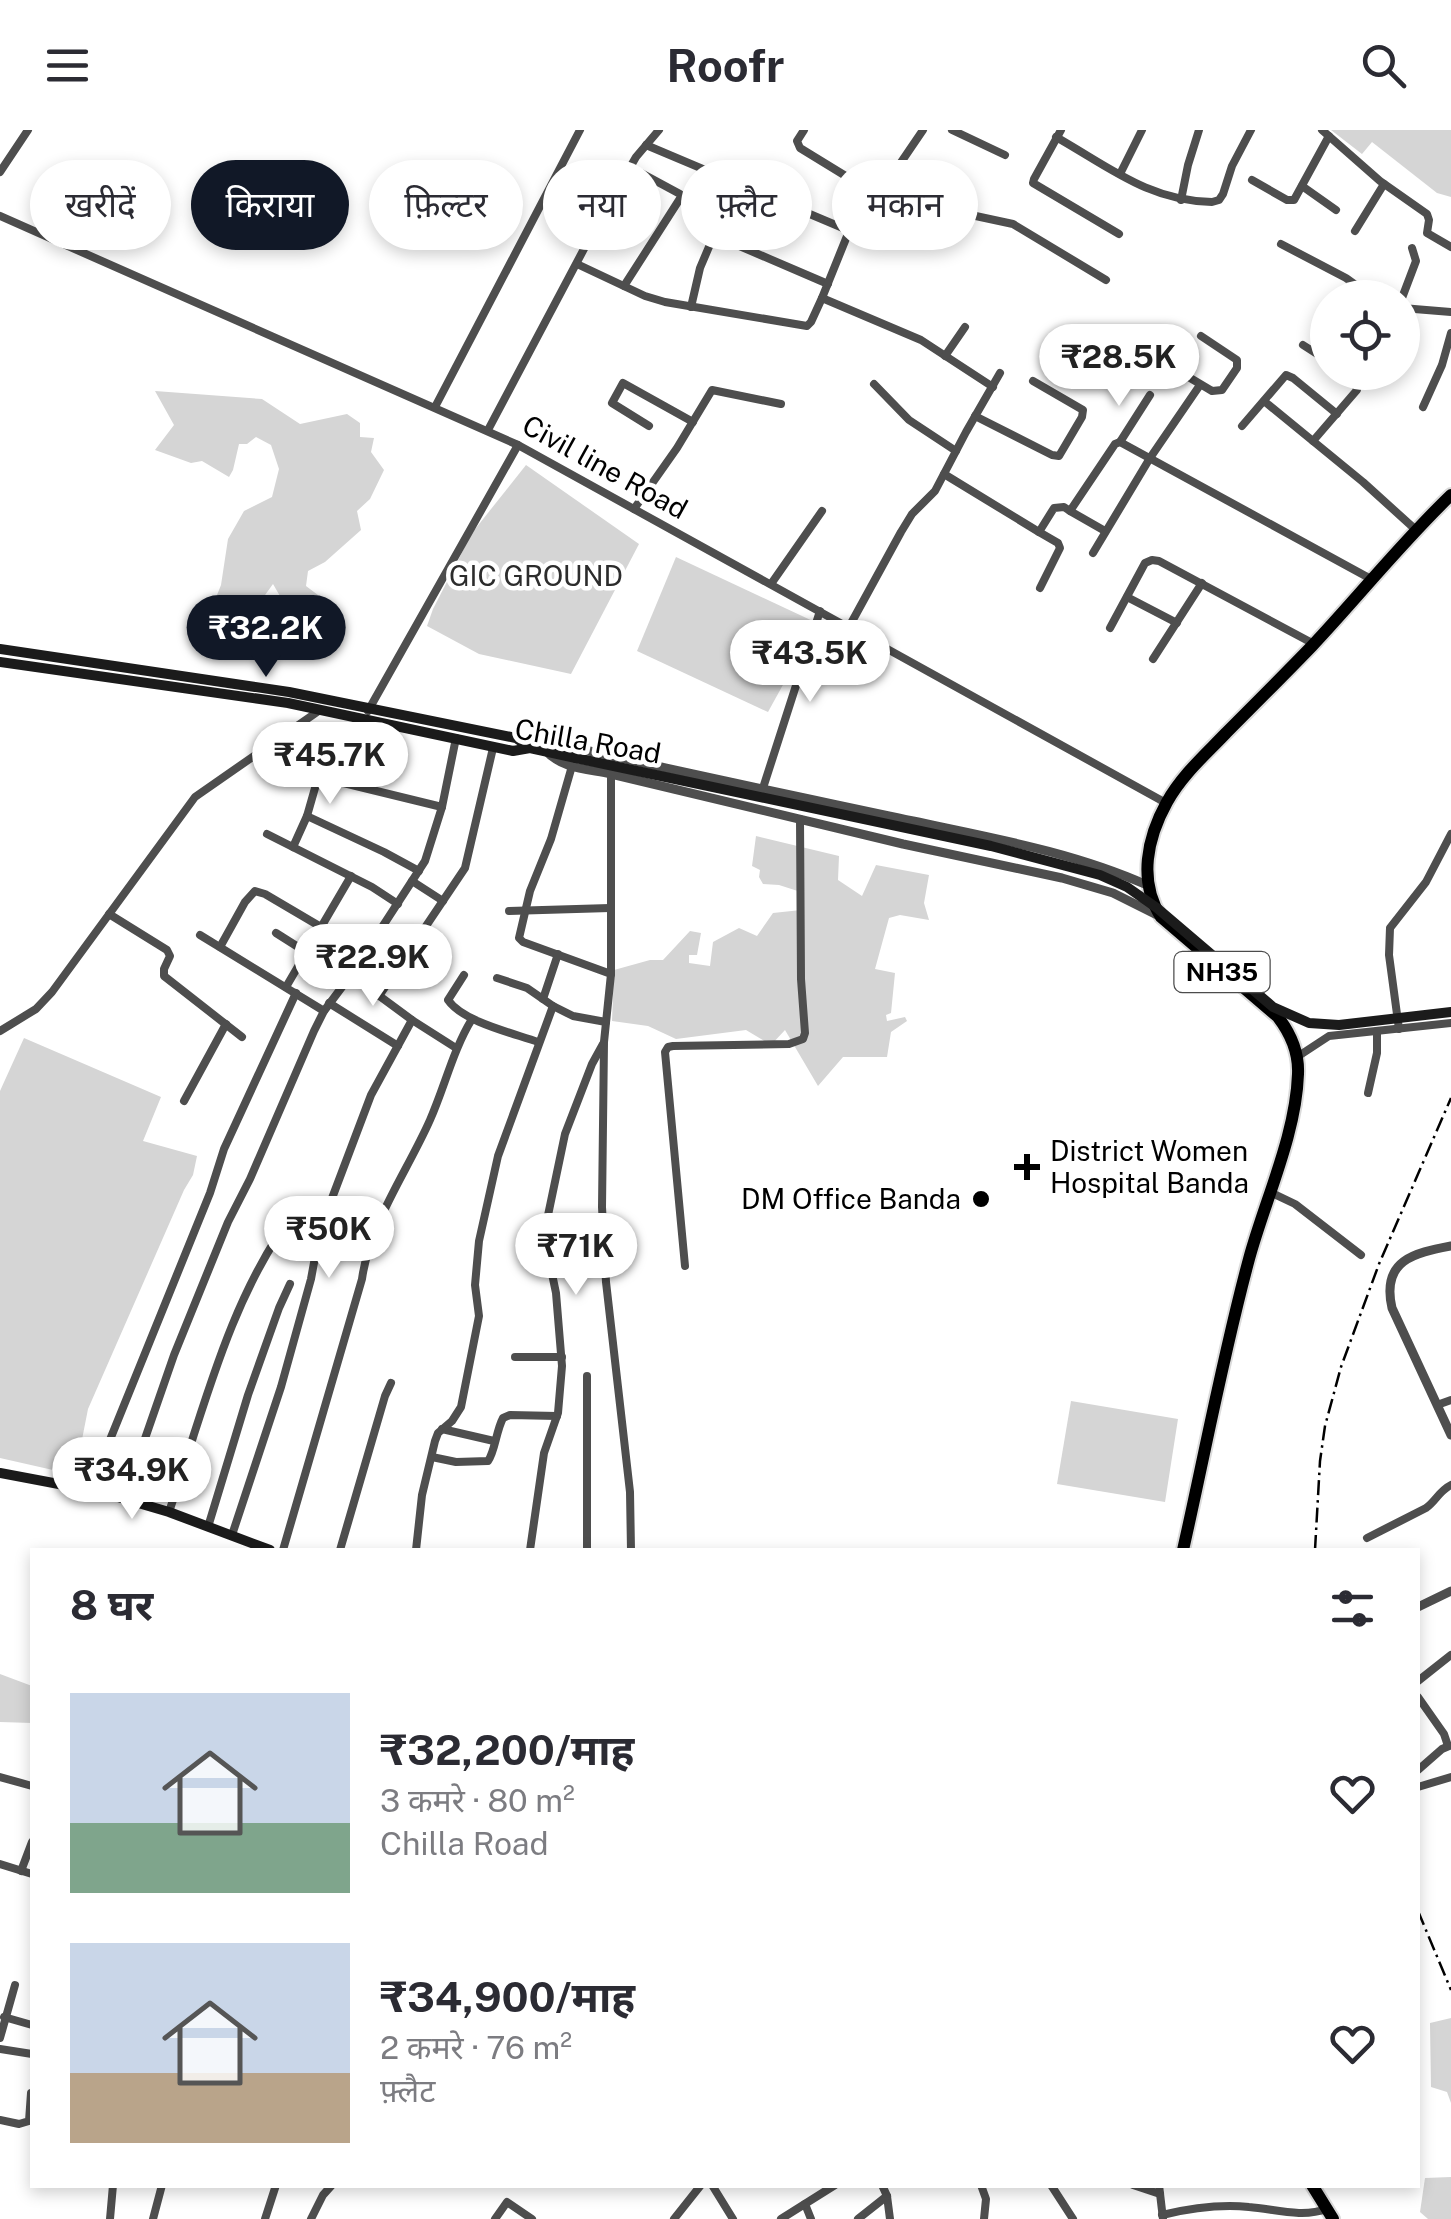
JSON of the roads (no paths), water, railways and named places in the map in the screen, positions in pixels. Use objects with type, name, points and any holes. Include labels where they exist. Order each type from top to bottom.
[{"type":"highway","name":"NH35","points":[[1297,1057],[1288,1030],[1278,1018],[1154,906],[1147,885],[1154,829],[1166,803],[1188,772],[1314,644],[1451,494]]},
{"type":"highway","points":[[1183,1548],[1249,1258],[1290,1120],[1297,1057]]},
{"type":"highway","points":[[1315,2188],[1330,2214]]},
{"type":"main road","points":[[2,662],[3,649],[289,692],[367,713],[516,738],[530,748]]},
{"type":"main road","name":"Chilla Road","points":[[2,662],[320,710],[367,713],[493,748],[513,752],[530,748],[574,762],[1022,854],[1127,887],[1208,950],[1260,997],[1282,1013],[1309,1023],[1339,1025],[1451,1012]]},
{"type":"main road","points":[[0,1473],[90,1489],[169,1512],[252,1547]]},
{"type":"street","points":[[0,172],[28,130]]},
{"type":"street","points":[[635,160],[659,130]]},
{"type":"street","points":[[804,130],[798,141],[800,148],[832,168]]},
{"type":"street","points":[[903,160],[923,130]]},
{"type":"street","points":[[952,130],[1005,155]]},
{"type":"street","points":[[1120,174],[1142,130]]},
{"type":"street","points":[[1181,200],[1199,130]]},
{"type":"street","points":[[1119,234],[1034,184],[1058,134],[1150,192],[1212,202],[1224,194],[1232,166],[1251,130]]},
{"type":"street","points":[[435,407],[578,131]]},
{"type":"street","points":[[1252,180],[1291,202],[1326,133],[1384,184],[1427,214],[1427,234],[1451,247]]},
{"type":"street","points":[[646,145],[832,222]]},
{"type":"street","points":[[661,184],[681,197],[661,228]]},
{"type":"street","points":[[1355,231],[1384,184]]},
{"type":"street","points":[[1302,186],[1336,210]]},
{"type":"street","name":"Civil line Road","points":[[0,216],[518,445],[1166,803]]},
{"type":"street","points":[[978,216],[1013,224],[1106,280]]},
{"type":"street","points":[[1281,244],[1349,280]]},
{"type":"street","points":[[1409,280],[1416,262],[1412,248]]},
{"type":"street","points":[[488,430],[584,250]]},
{"type":"street","points":[[624,286],[647,250]]},
{"type":"street","points":[[691,307],[708,250]]},
{"type":"street","points":[[749,250],[828,284]]},
{"type":"street","points":[[576,264],[646,296],[801,327],[812,322],[842,250]]},
{"type":"street","points":[[822,298],[906,333],[993,387]]},
{"type":"street","points":[[1420,309],[1451,312]]},
{"type":"street","points":[[945,356],[965,327]]},
{"type":"street","points":[[1423,407],[1451,333]]},
{"type":"street","points":[[1160,360],[1212,391],[1222,390],[1238,364],[1233,356],[1201,336]]},
{"type":"street","points":[[1303,344],[1310,349]]},
{"type":"street","points":[[849,627],[912,514],[935,492],[1000,373]]},
{"type":"street","points":[[1242,426],[1283,378],[1290,376],[1336,414]]},
{"type":"street","points":[[976,416],[1060,456],[1083,410],[1033,381]]},
{"type":"street","points":[[648,426],[612,402],[624,383],[692,422]]},
{"type":"street","points":[[874,384],[909,420],[956,450]]},
{"type":"street","points":[[1093,552],[1200,385]]},
{"type":"street","points":[[634,508],[712,390],[781,404]]},
{"type":"street","points":[[1314,441],[1355,390]]},
{"type":"street","points":[[1070,511],[1150,396]]},
{"type":"street","points":[[1264,402],[1416,530]]},
{"type":"street","points":[[1120,442],[1371,578]]},
{"type":"street","points":[[367,713],[518,445]]},
{"type":"street","points":[[944,474],[1058,543],[1060,548],[1040,588]]},
{"type":"street","points":[[1039,532],[1054,508],[1064,506],[1105,532]]},
{"type":"street","points":[[771,584],[822,511]]},
{"type":"street","points":[[1110,628],[1145,563],[1152,560],[1314,644]]},
{"type":"street","points":[[1153,660],[1202,584]]},
{"type":"street","points":[[1127,597],[1177,623]]},
{"type":"street","points":[[763,788],[820,611]]},
{"type":"street","points":[[0,1031],[36,1009],[52,992],[194,797],[320,710]]},
{"type":"street","points":[[124,1499],[174,1354],[228,1222],[326,1007],[398,904],[430,848],[456,738]]},
{"type":"street","points":[[546,752],[552,746],[564,745],[763,788],[1042,850],[1106,868],[1147,885]]},
{"type":"street","points":[[379,996],[465,868],[493,748]]},
{"type":"street","points":[[292,847],[307,816],[325,753]]},
{"type":"street","points":[[611,974],[520,938],[530,891],[551,839],[574,762],[800,819],[1062,878],[1159,912]]},
{"type":"street","points":[[611,774],[611,974],[604,1042],[602,1208],[606,1282],[630,1492],[631,1548]]},
{"type":"street","points":[[319,777],[442,807]]},
{"type":"street","points":[[307,816],[419,871]]},
{"type":"street","points":[[685,1266],[666,1052],[673,1046],[789,1044],[802,1040],[805,1033],[800,819]]},
{"type":"street","points":[[267,834],[398,904]]},
{"type":"street","points":[[1399,1029],[1389,954],[1390,928],[1426,882],[1451,834]]},
{"type":"street","points":[[286,987],[351,876]]},
{"type":"street","points":[[412,881],[443,902]]},
{"type":"street","points":[[220,947],[255,891],[321,927]]},
{"type":"street","points":[[509,911],[610,908]]},
{"type":"street","points":[[109,914],[168,950],[164,976],[242,1038]]},
{"type":"street","points":[[276,933],[306,952]]},
{"type":"street","points":[[200,935],[296,993],[398,1046]]},
{"type":"street","points":[[544,999],[558,954]]},
{"type":"street","points":[[350,975],[456,1048]]},
{"type":"street","points":[[464,975],[448,1004],[472,1018],[538,1042]]},
{"type":"street","points":[[496,978],[528,988],[573,1016],[606,1022]]},
{"type":"street","points":[[90,1489],[210,1193],[224,1149],[296,993]]},
{"type":"street","points":[[416,1548],[422,1495],[435,1441],[461,1407],[479,1316],[475,1285],[479,1240],[498,1156],[553,1006]]},
{"type":"street","points":[[283,1548],[367,1252],[430,1122],[456,1048],[472,1018]]},
{"type":"street","points":[[232,1536],[281,1387],[311,1279],[320,1230],[360,1121],[412,1020]]},
{"type":"street","points":[[1297,1057],[1330,1036],[1451,1023]]},
{"type":"street","points":[[184,1101],[226,1024]]},
{"type":"street","points":[[1368,1092],[1376,1059],[1377,1031]]},
{"type":"street","points":[[530,1548],[544,1454],[557,1416],[562,1357],[546,1220],[565,1134],[604,1042]]},
{"type":"street","points":[[1269,1192],[1296,1204],[1361,1255]]},
{"type":"street","points":[[169,1512],[239,1312],[262,1258],[296,1210]]},
{"type":"street","points":[[1451,1246],[1403,1261],[1390,1285],[1392,1308],[1451,1435]]},
{"type":"street","points":[[208,1527],[248,1395],[290,1284]]},
{"type":"street","points":[[516,1357],[562,1357]]},
{"type":"street","points":[[586,1548],[587,1376]]},
{"type":"street","points":[[341,1548],[391,1383]]},
{"type":"street","points":[[1437,1405],[1451,1400]]},
{"type":"street","points":[[432,1457],[456,1462],[488,1461],[500,1422],[506,1416],[557,1416]]},
{"type":"street","points":[[442,1428],[494,1440]]},
{"type":"street","points":[[1367,1538],[1426,1508],[1451,1485]]},
{"type":"street","points":[[1420,1606],[1451,1591]]},
{"type":"street","points":[[1420,1679],[1451,1654]]},
{"type":"street","points":[[1420,1700],[1450,1746],[1420,1768]]},
{"type":"street","points":[[0,1777],[30,1785]]},
{"type":"street","points":[[1420,1785],[1451,1777]]},
{"type":"street","points":[[21,1871],[30,1847]]},
{"type":"street","points":[[0,1864],[30,1873]]},
{"type":"street","points":[[0,2038],[2,2016],[15,1985]]},
{"type":"street","points":[[2,2016],[30,2024]]},
{"type":"street","points":[[0,2049],[30,2054]]},
{"type":"street","points":[[0,2120],[29,2121],[30,2116]]},
{"type":"street","points":[[110,2219],[113,2188]]},
{"type":"street","points":[[153,2219],[161,2188]]},
{"type":"street","points":[[265,2219],[275,2188]]},
{"type":"street","points":[[311,2219],[329,2188]]},
{"type":"street","points":[[674,2219],[699,2188]]},
{"type":"street","points":[[714,2188],[733,2219]]},
{"type":"street","points":[[781,2219],[831,2188]]},
{"type":"street","points":[[883,2188],[890,2219]]},
{"type":"street","points":[[983,2188],[984,2219]]},
{"type":"street","points":[[1054,2188],[1073,2219]]},
{"type":"street","points":[[1160,2190],[1162,2217],[1191,2208],[1223,2206],[1330,2214]]},
{"type":"street","points":[[858,2219],[887,2196]]},
{"type":"street","points":[[496,2219],[507,2202],[532,2219]]},
{"type":"street","points":[[804,2204],[811,2219]]},
{"type":"street","points":[[1222,2219],[1223,2206]]},
{"type":"railway","points":[[1315,1548],[1325,1426],[1341,1367],[1379,1264],[1451,1098]]},
{"type":"railway","points":[[1420,1916],[1451,1990]]},
{"type":"place","name":"District Women Hospital Banda","points":[[1027,1167]]},
{"type":"place","name":"DM Office Banda","points":[[981,1199]]},
{"type":"park label","name":"GIC GROUND","points":[[536,576]]}]
